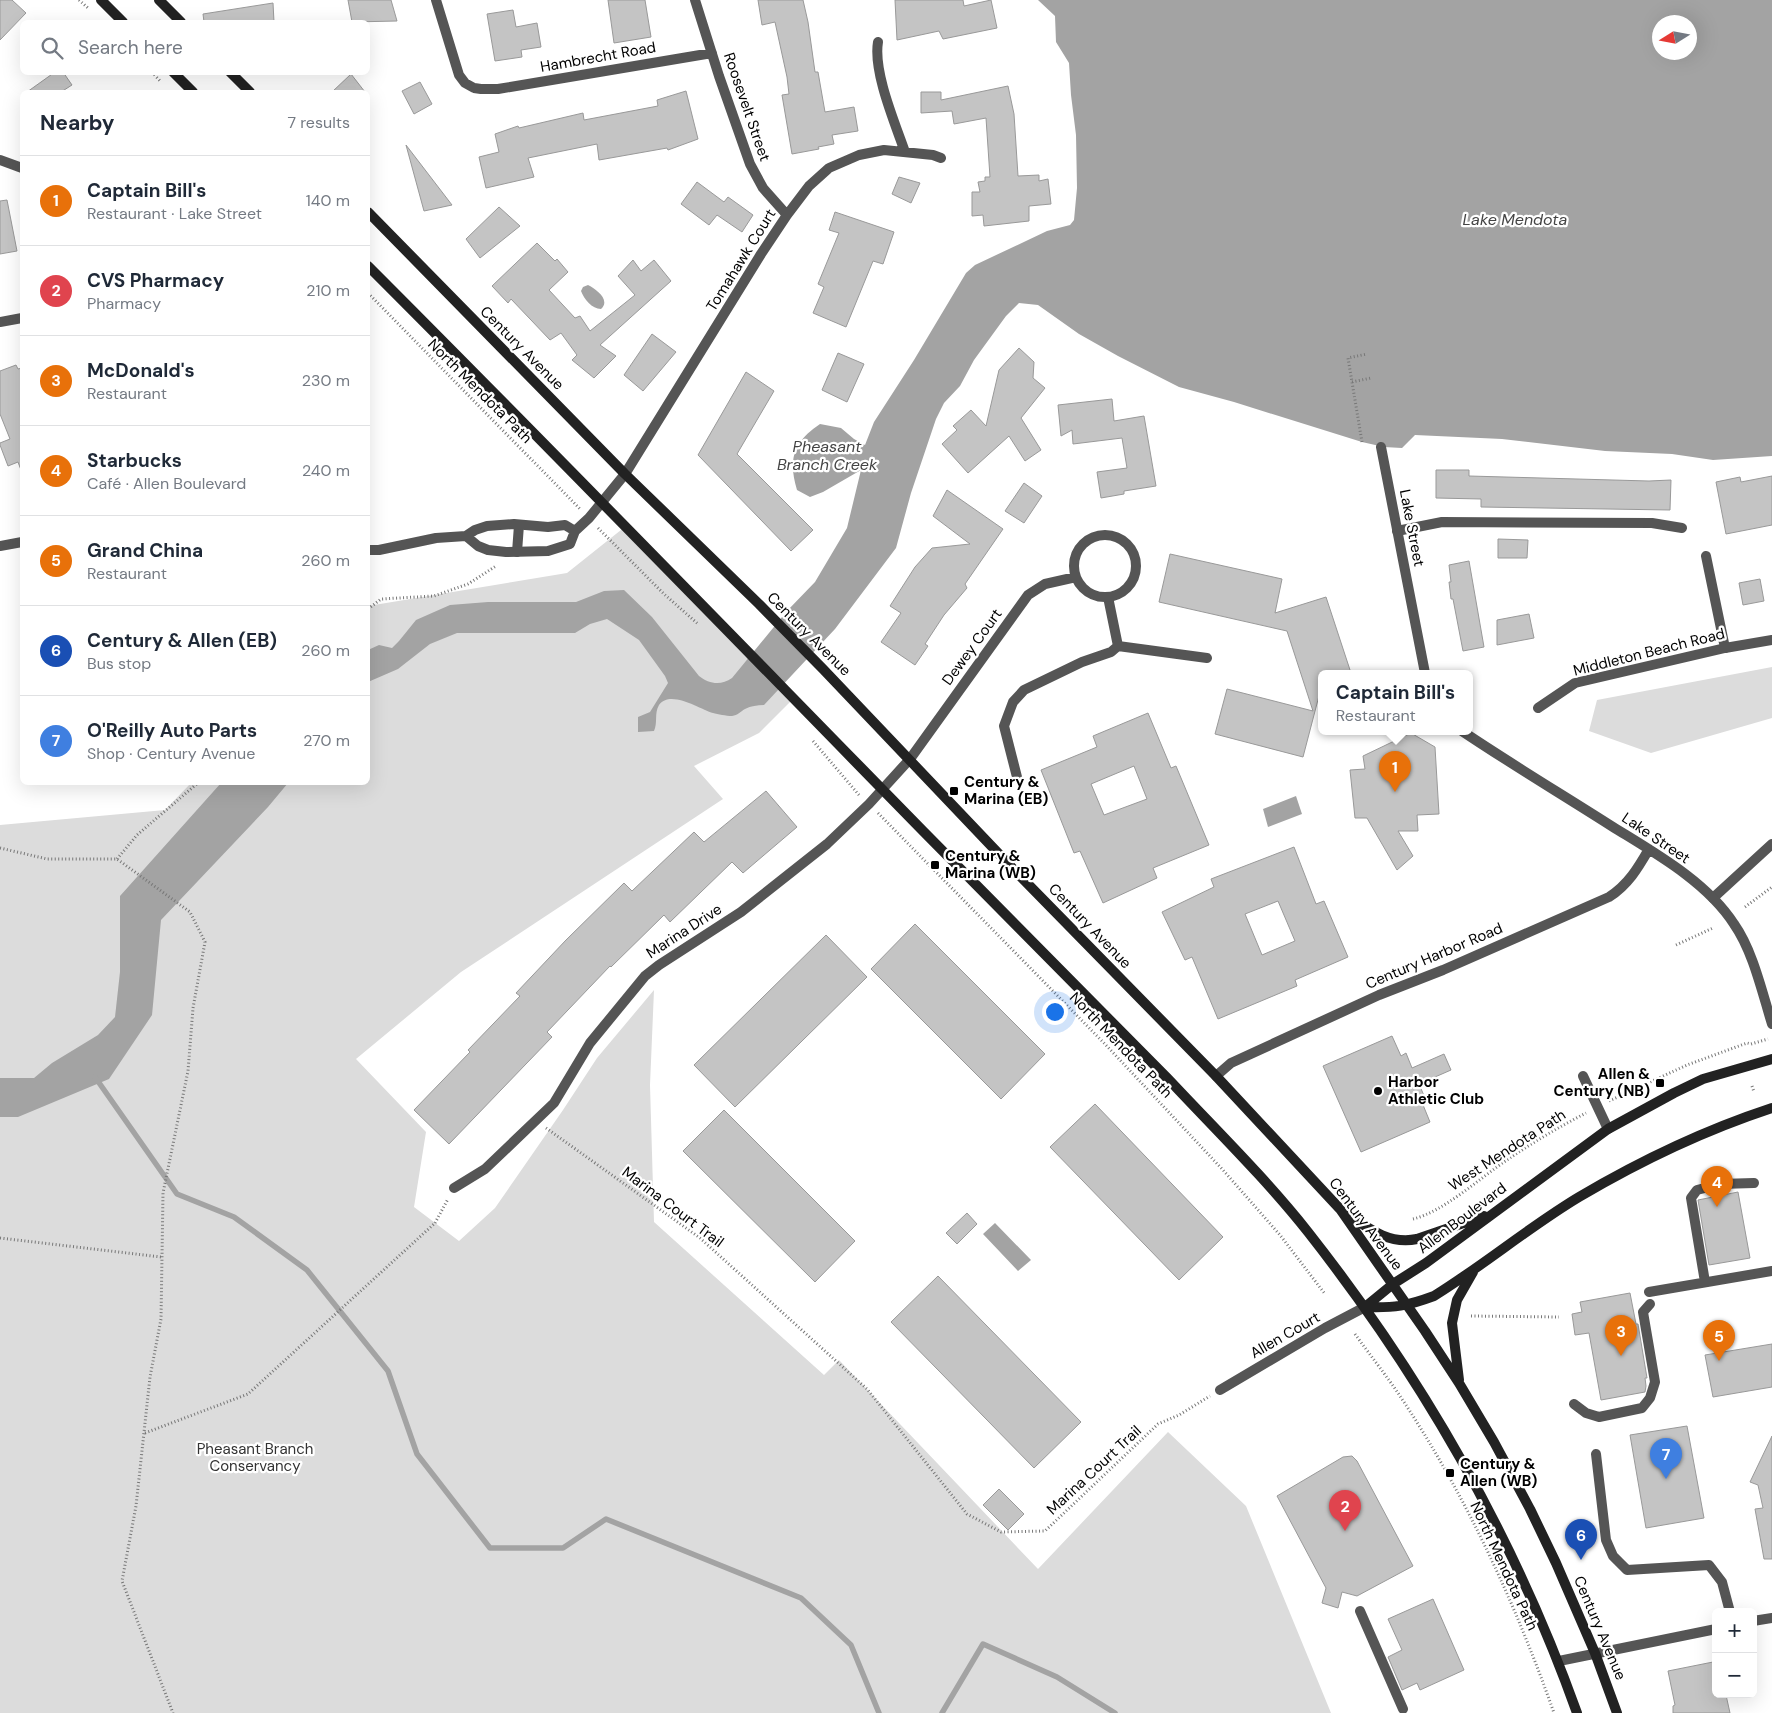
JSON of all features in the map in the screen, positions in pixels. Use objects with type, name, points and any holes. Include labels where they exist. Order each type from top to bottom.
[{"type":"main road","points":[[100,0],[121,20]]},
{"type":"main road","points":[[159,0],[179,20]]},
{"type":"main road","points":[[176,75],[191,90]]},
{"type":"main road","points":[[233,75],[248,90]]},
{"type":"main road","name":"Century Avenue","points":[[370,214],[625,474],[832,678],[1018,874],[1216,1076],[1340,1209],[1459,1383],[1494,1442],[1556,1563],[1595,1653],[1617,1713]]},
{"type":"main road","points":[[370,268],[1120,1029],[1256,1171],[1305,1228],[1366,1307],[1410,1375],[1474,1483],[1512,1553],[1559,1661],[1577,1713]]},
{"type":"main road","name":"Allen Boulevard","points":[[1366,1307],[1393,1284],[1426,1263],[1608,1129],[1703,1079],[1772,1059]]},
{"type":"main road","points":[[1366,1307],[1388,1308],[1407,1306],[1434,1296],[1578,1198],[1617,1176],[1672,1148],[1772,1108]]},
{"type":"main road","points":[[1340,1209],[1368,1229],[1386,1238],[1407,1241],[1493,1213]]},
{"type":"main road","points":[[1459,1383],[1452,1323],[1457,1300],[1477,1266]]},
{"type":"street","name":"Hambrecht Road","points":[[436,0],[459,75],[469,86],[481,89],[528,84],[712,53]]},
{"type":"street","name":"Roosevelt Street","points":[[695,0],[754,172],[763,188],[787,214]]},
{"type":"street","points":[[878,42],[876,53],[878,68],[905,152]]},
{"type":"street","name":"Tomahawk Court","points":[[466,536],[478,546],[488,550],[548,552],[570,544],[575,531],[589,518],[625,474],[787,214],[809,186],[830,168],[859,155],[884,150],[933,155],[941,158]]},
{"type":"street","points":[[0,160],[20,167]]},
{"type":"street","points":[[0,322],[20,318]]},
{"type":"street","name":"Lake Street","points":[[1381,447],[1424,670]]},
{"type":"street","points":[[1396,531],[1442,522],[1652,523],[1682,528]]},
{"type":"street","points":[[370,550],[379,550],[436,538],[466,536],[475,530],[487,526],[519,525],[548,527],[565,525],[575,531]]},
{"type":"street","points":[[517,552],[519,525]]},
{"type":"street","points":[[1098,535],[1120,538],[1128,544],[1136,562],[1136,572],[1126,590],[1108,597],[1097,596],[1081,586],[1076,577],[1074,567],[1075,556],[1084,543],[1098,535]]},
{"type":"street","points":[[0,546],[20,542]]},
{"type":"street","points":[[1706,556],[1725,648]]},
{"type":"street","name":"Dewey Court","points":[[910,759],[1028,594],[1045,584],[1076,577]]},
{"type":"street","points":[[1108,597],[1118,646]]},
{"type":"street","name":"Middleton Beach Road","points":[[1538,708],[1575,683],[1725,648],[1772,640]]},
{"type":"street","points":[[1017,777],[1004,726],[1013,702],[1024,690],[1082,662],[1111,652],[1118,646],[1207,658]]},
{"type":"street","name":"Lake Street","points":[[1468,735],[1649,849],[1713,898],[1740,934],[1751,960],[1772,1024]]},
{"type":"street","name":"Marina Drive","points":[[451,1193],[485,1169],[554,1103],[590,1044],[645,976],[659,964],[748,907],[827,844],[910,759]]},
{"type":"street","points":[[1713,898],[1772,844]]},
{"type":"street","name":"Century Harbor Road","points":[[1216,1076],[1231,1063],[1379,995],[1443,970],[1609,897],[1620,891],[1636,872],[1649,849]]},
{"type":"street","points":[[1582,1076],[1608,1129]]},
{"type":"street","points":[[1705,1282],[1691,1198],[1697,1190],[1720,1184],[1754,1182]]},
{"type":"street","points":[[1648,1292],[1772,1271]]},
{"type":"street","points":[[1574,1404],[1586,1413],[1599,1417],[1642,1408],[1650,1398],[1655,1382],[1643,1312],[1650,1304]]},
{"type":"street","name":"Allen Court","points":[[1220,1390],[1325,1328],[1366,1307]]},
{"type":"street","points":[[1596,1454],[1606,1540],[1613,1556],[1627,1570],[1709,1565],[1722,1582],[1729,1608]]},
{"type":"street","points":[[1360,1611],[1403,1709]]},
{"type":"street","points":[[1757,1620],[1772,1618]]},
{"type":"street","points":[[1559,1661],[1712,1630]]},
{"type":"path","name":"North Mendota Path","points":[[370,295],[576,505]]},
{"type":"path","points":[[1362,442],[1348,358],[1367,354]]},
{"type":"path","points":[[1352,382],[1371,378]]},
{"type":"path","points":[[601,531],[664,594],[703,628]]},
{"type":"path","points":[[370,608],[381,600],[434,596],[468,584],[517,552]]},
{"type":"path","points":[[807,734],[852,787]]},
{"type":"path","points":[[117,858],[137,835],[195,785]]},
{"type":"path","name":"North Mendota Path","points":[[888,823],[1104,1044],[1223,1170],[1280,1235],[1325,1294]]},
{"type":"path","points":[[0,848],[47,859],[117,858],[190,912],[205,942],[194,1008],[188,1071],[163,1193],[161,1319],[150,1377],[136,1506],[122,1581],[173,1713]]},
{"type":"path","points":[[1745,906],[1772,887]]},
{"type":"path","points":[[1676,945],[1713,928]]},
{"type":"path","name":"West Mendota Path","points":[[1413,1219],[1434,1212],[1507,1160],[1552,1131],[1596,1107],[1687,1065],[1747,1043],[1751,1044],[1772,1037]]},
{"type":"path","points":[[1752,1086],[1754,1092]]},
{"type":"path","name":"Marina Court Trail","points":[[537,1119],[548,1130],[700,1238],[866,1389],[967,1514],[1000,1532],[1045,1531],[1158,1424],[1179,1415],[1220,1390]]},
{"type":"path","points":[[144,1433],[248,1394],[435,1223],[451,1193]]},
{"type":"path","points":[[0,1238],[161,1257]]},
{"type":"path","points":[[1471,1316],[1558,1317]]},
{"type":"path","name":"North Mendota Path","points":[[1356,1334],[1400,1395],[1477,1530],[1515,1609],[1554,1713]]},
{"type":"green space","name":"Pheasant Branch Conservancy","points":[[626,526],[794,698],[759,733],[694,766],[723,799],[461,972],[356,1059],[426,1132],[414,1207],[459,1241],[495,1208],[597,1058],[654,990],[650,1085],[654,1222],[824,1375],[839,1360],[1038,1569],[1168,1432],[1246,1506],[1331,1713],[0,1713],[0,825],[165,810],[189,785],[370,785],[370,606],[567,573]]},
{"type":"green space","points":[[1772,667],[1772,718],[1651,753],[1589,731],[1597,700]]},
{"type":"water","name":"Lake Mendota","points":[[1038,0],[1772,0],[1772,456],[1713,460],[1672,454],[1605,451],[1502,439],[1415,435],[1402,448],[1384,447],[1179,387],[1079,334],[1038,305],[1019,303],[1006,316],[974,360],[960,386],[944,403],[936,419],[911,493],[896,548],[835,629],[764,705],[756,705],[730,716],[713,713],[677,699],[670,699],[659,705],[654,731],[638,732],[638,717],[650,712],[668,683],[639,640],[607,619],[590,624],[575,633],[457,633],[430,644],[398,669],[370,681],[370,649],[379,645],[392,648],[416,620],[450,605],[488,602],[576,602],[604,591],[624,590],[652,617],[699,676],[715,683],[728,681],[732,678],[787,611],[815,582],[847,528],[861,470],[823,492],[810,497],[797,490],[794,479],[793,461],[798,445],[820,424],[841,428],[865,445],[874,422],[966,273],[975,265],[1047,231],[1070,225],[1074,220],[1077,188],[1076,135],[1069,63],[1056,42],[1055,16]]},
{"type":"water","points":[[588,285],[601,295],[604,306],[601,309],[592,305],[582,294],[583,287]]},
{"type":"water","points":[[219,785],[286,785],[268,807],[161,920],[152,1015],[109,1079],[18,1117],[0,1117],[0,1078],[34,1078],[52,1063],[98,1035],[115,1017],[120,972],[120,896]]},
{"type":"water","points":[[1296,796],[1302,814],[1268,827],[1263,809]]},
{"type":"water","points":[[995,1223],[1031,1260],[1018,1271],[983,1234]]},
{"type":"building","points":[[0,0],[12,0],[26,13],[0,40]]},
{"type":"building","points":[[348,0],[391,0],[397,21],[370,22],[370,20],[352,20]]},
{"type":"building","points":[[608,0],[645,0],[651,37],[614,43]]},
{"type":"building","points":[[758,0],[803,0],[815,72],[818,72],[825,112],[854,107],[858,131],[832,135],[834,144],[792,154],[782,95],[789,94],[787,77],[775,22],[762,25]]},
{"type":"building","points":[[895,0],[963,0],[964,6],[991,0],[997,28],[943,39],[939,31],[897,40]]},
{"type":"building","points":[[273,3],[274,20],[204,20],[203,14]]},
{"type":"building","points":[[513,10],[516,27],[537,23],[541,47],[521,50],[522,57],[495,61],[487,14]]},
{"type":"building","points":[[51,75],[65,75],[72,85],[64,90],[30,90]]},
{"type":"building","points":[[352,75],[363,90],[334,90]]},
{"type":"building","points":[[420,82],[432,104],[414,114],[402,91]]},
{"type":"building","points":[[1008,86],[1014,114],[1018,176],[1039,175],[1039,181],[1048,179],[1051,204],[1029,206],[1029,221],[984,226],[983,215],[972,216],[972,192],[980,192],[978,182],[985,181],[985,177],[990,177],[986,118],[954,124],[952,111],[921,113],[921,92],[941,92],[941,100]]},
{"type":"building","points":[[686,91],[698,139],[668,150],[667,148],[599,160],[597,144],[528,158],[534,177],[486,188],[479,157],[499,152],[495,134],[518,126],[519,128],[583,113],[584,120],[658,106],[657,100]]},
{"type":"building","points":[[406,145],[452,205],[424,211]]},
{"type":"building","points":[[899,177],[920,183],[911,203],[892,194]]},
{"type":"building","points":[[697,182],[724,202],[728,197],[753,215],[742,232],[717,215],[709,225],[681,204]]},
{"type":"building","points":[[7,200],[17,251],[0,254],[0,201]]},
{"type":"building","points":[[499,207],[520,226],[480,258],[466,239]]},
{"type":"building","points":[[835,212],[894,232],[883,264],[873,261],[846,327],[813,313],[824,287],[818,284],[839,233],[829,230]]},
{"type":"building","points":[[537,243],[555,261],[557,259],[568,272],[549,290],[575,318],[580,316],[590,331],[635,295],[618,276],[633,260],[641,271],[654,260],[671,281],[600,345],[616,356],[594,378],[572,360],[577,355],[561,333],[550,340],[511,299],[508,303],[492,286]]},
{"type":"building","points":[[652,334],[676,352],[643,391],[624,375]]},
{"type":"building","points":[[1019,348],[1034,362],[1033,378],[1045,388],[1021,418],[1041,450],[1025,461],[1009,436],[968,473],[942,444],[957,430],[953,426],[971,410],[986,426],[999,370]]},
{"type":"building","points":[[838,353],[864,364],[847,402],[822,390]]},
{"type":"building","points":[[16,365],[18,369],[20,368],[20,467],[18,462],[8,466],[0,445],[0,443],[10,439],[0,414],[0,371]]},
{"type":"building","points":[[746,372],[774,391],[737,454],[813,530],[791,551],[698,455]]},
{"type":"building","points":[[1112,399],[1114,421],[1144,416],[1156,486],[1124,491],[1124,494],[1101,498],[1097,472],[1127,468],[1122,438],[1073,444],[1072,430],[1061,436],[1058,405]]},
{"type":"building","points":[[1436,470],[1469,470],[1469,476],[1671,480],[1670,510],[1481,507],[1481,499],[1436,498]]},
{"type":"building","points":[[1772,476],[1772,525],[1726,534],[1716,482],[1740,477],[1741,482]]},
{"type":"building","points":[[1024,483],[1042,496],[1024,523],[1005,511]]},
{"type":"building","points":[[947,490],[1003,529],[965,584],[967,588],[944,615],[925,644],[928,646],[915,665],[881,642],[901,613],[890,606],[915,567],[932,548],[970,544],[933,516]]},
{"type":"building","points":[[1498,539],[1528,540],[1527,558],[1498,558]]},
{"type":"building","points":[[1170,554],[1282,579],[1275,613],[1326,597],[1350,670],[1318,670],[1318,700],[1303,757],[1215,734],[1227,689],[1313,711],[1287,631],[1159,602]]},
{"type":"building","points":[[1469,561],[1484,647],[1463,651],[1453,599],[1451,599],[1449,565]]},
{"type":"building","points":[[1760,579],[1764,601],[1743,605],[1739,583]]},
{"type":"building","points":[[1529,614],[1534,638],[1497,645],[1497,620]]},
{"type":"building","points":[[1148,713],[1171,768],[1176,766],[1209,845],[1153,868],[1157,878],[1103,903],[1080,851],[1074,853],[1041,770],[1097,747],[1093,736]],"holes":[[[1134,766],[1147,799],[1104,815],[1091,784]]]},
{"type":"building","points":[[1407,735],[1414,735],[1435,747],[1439,814],[1417,815],[1418,831],[1398,831],[1413,856],[1397,870],[1367,818],[1355,818],[1350,770],[1365,769],[1363,756]]},
{"type":"building","points":[[766,791],[797,827],[743,873],[732,862],[670,922],[664,915],[610,966],[547,1032],[552,1037],[449,1144],[414,1110],[470,1052],[468,1050],[520,996],[516,993],[624,883],[632,891],[694,832],[704,842]]},
{"type":"building","points":[[1294,847],[1316,904],[1324,901],[1348,957],[1295,980],[1297,986],[1218,1019],[1192,957],[1185,960],[1162,912],[1214,887],[1211,879]],"holes":[[[1278,901],[1295,941],[1262,955],[1245,914]]]},
{"type":"building","points":[[915,924],[1045,1054],[1001,1099],[871,969]]},
{"type":"building","points":[[826,935],[867,977],[735,1107],[694,1065]]},
{"type":"building","name":"Harbor Athletic Club","points":[[1392,1036],[1401,1056],[1406,1053],[1412,1068],[1444,1054],[1451,1070],[1419,1084],[1425,1098],[1421,1100],[1430,1122],[1361,1152],[1323,1066]]},
{"type":"building","points":[[1095,1104],[1223,1237],[1179,1280],[1050,1147]]},
{"type":"building","points":[[724,1110],[855,1241],[815,1282],[683,1151]]},
{"type":"building","points":[[1738,1192],[1750,1258],[1709,1265],[1698,1200]]},
{"type":"building","points":[[967,1213],[977,1224],[957,1244],[946,1233]]},
{"type":"building","points":[[938,1276],[1081,1422],[1034,1468],[891,1322]]},
{"type":"building","points":[[1630,1293],[1636,1324],[1638,1324],[1647,1378],[1645,1378],[1645,1392],[1601,1400],[1589,1333],[1575,1335],[1572,1314],[1582,1312],[1580,1302]]},
{"type":"building","points":[[1772,1344],[1772,1387],[1713,1397],[1705,1355]]},
{"type":"building","points":[[1687,1426],[1704,1518],[1646,1528],[1630,1435]]},
{"type":"building","points":[[1772,1436],[1772,1559],[1764,1559],[1755,1509],[1763,1508],[1758,1485],[1750,1482]]},
{"type":"building","points":[[1352,1456],[1357,1461],[1413,1566],[1357,1596],[1342,1592],[1338,1608],[1322,1603],[1326,1588],[1277,1496],[1343,1457]]},
{"type":"building","points":[[999,1489],[1024,1514],[1008,1530],[983,1505]]},
{"type":"building","points":[[1433,1599],[1464,1670],[1420,1690],[1417,1683],[1402,1690],[1388,1657],[1402,1650],[1388,1619]]},
{"type":"building","points":[[1712,1662],[1712,1698],[1727,1698],[1730,1713],[1673,1713],[1673,1706],[1675,1705],[1668,1671]]},
{"type":"waterway","points":[[95,1077],[177,1194],[234,1217],[307,1270],[388,1371],[417,1454],[490,1548],[563,1548],[606,1519],[801,1598],[851,1645],[879,1713]]},
{"type":"waterway","points":[[942,1713],[983,1644],[1057,1677],[1115,1713]]},
{"type":"place","name":"Century & Marina (EB)","points":[[954,791]]},
{"type":"place","name":"Captain Bill's","points":[[1395,792]]},
{"type":"place","name":"Century & Marina (WB)","points":[[935,865]]},
{"type":"place","name":"Allen & Century (NB)","points":[[1660,1083]]},
{"type":"place","name":"Harbor Athletic Club","points":[[1378,1091]]},
{"type":"place","name":"Starbucks","points":[[1717,1207]]},
{"type":"place","name":"McDonald's","points":[[1621,1356]]},
{"type":"place","name":"Grand China","points":[[1719,1361]]},
{"type":"place","name":"Century & Allen (WB)","points":[[1450,1473]]},
{"type":"place","name":"O'Reilly Auto Parts","points":[[1666,1479]]},
{"type":"place","name":"CVS Pharmacy","points":[[1345,1531]]},
{"type":"place","name":"Century & Allen (EB)","points":[[1581,1560]]},
{"type":"water label","name":"Pheasant Branch Creek","points":[[827,455]]}]
